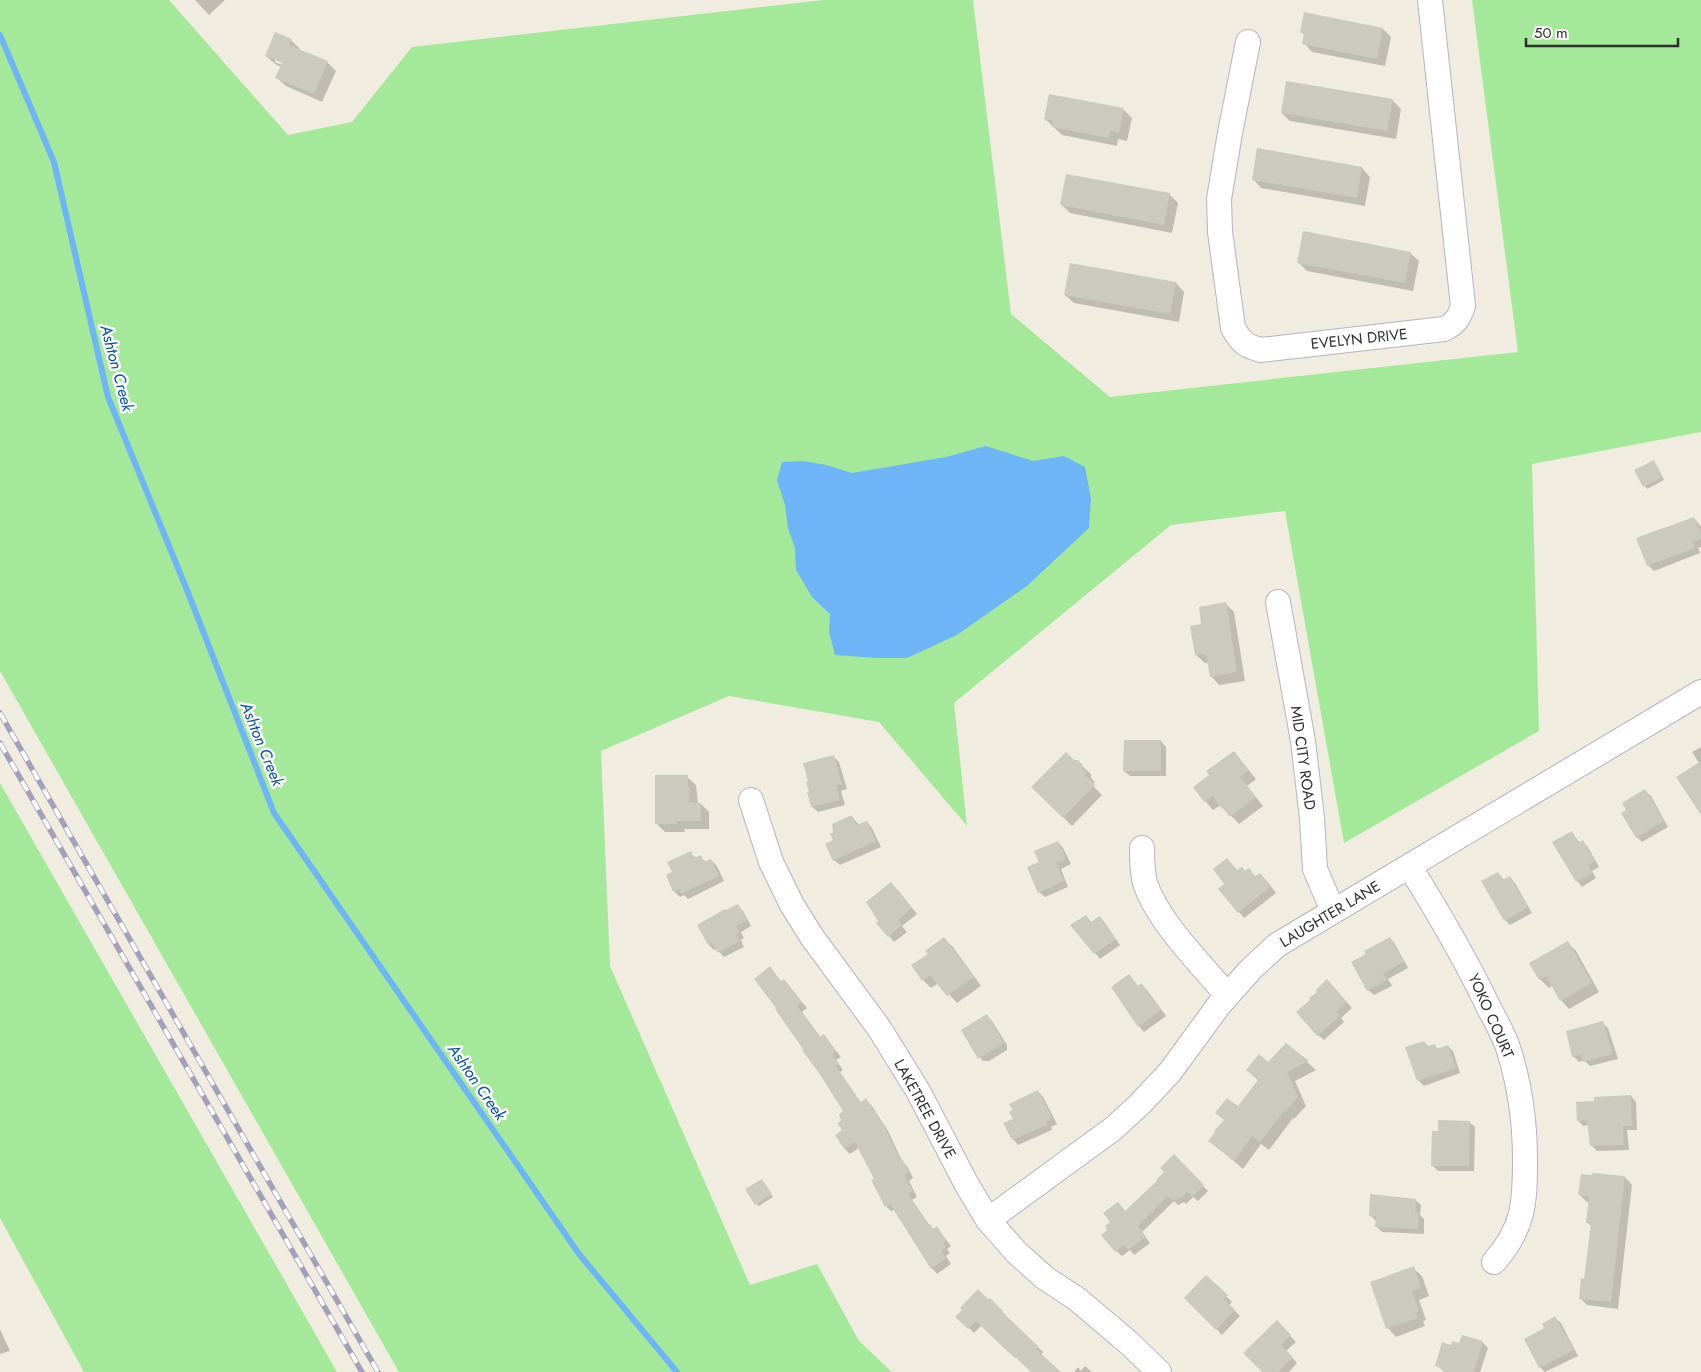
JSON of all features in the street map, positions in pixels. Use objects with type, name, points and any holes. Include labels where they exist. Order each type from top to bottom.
[{"type":"street","name":"EVELYN DRIVE","points":[[1248,42],[1219,199],[1220,232],[1231,318],[1233,328],[1239,339],[1248,347],[1261,350],[1444,329],[1454,324],[1460,317],[1463,306],[1430,0]]},
{"type":"street","name":"MID CITY ROAD","points":[[1278,602],[1303,740],[1312,818],[1315,870],[1333,911]]},
{"type":"street","name":"LAUGHTER LANE","points":[[988,1220],[1114,1128],[1140,1104],[1170,1072],[1227,995],[1277,945],[1701,692]]},
{"type":"street","name":"LAKETREE DRIVE","points":[[751,800],[771,862],[792,905],[812,937],[878,1028],[918,1091],[967,1185],[988,1220],[1017,1252],[1045,1278],[1077,1299],[1160,1372]]},
{"type":"street","points":[[1142,848],[1145,883],[1154,901],[1174,934],[1227,995]]},
{"type":"street","name":"YOKO COURT","points":[[1410,867],[1437,911],[1479,988],[1509,1049],[1520,1093],[1525,1138],[1524,1207],[1517,1228],[1506,1248],[1494,1262]]},
{"type":"green space","points":[[0,0],[169,0],[288,135],[352,122],[412,47],[824,0],[973,0],[1011,314],[1110,397],[1518,352],[1472,0],[1701,0],[1701,432],[1532,464],[1539,731],[1344,843],[1285,511],[1171,525],[954,703],[967,826],[879,722],[729,696],[601,751],[610,966],[750,1285],[817,1264],[859,1341],[892,1372],[399,1372],[0,671]]},
{"type":"green space","points":[[0,783],[337,1372],[84,1372],[0,1218]]},
{"type":"water","points":[[986,446],[1033,461],[1064,456],[1085,467],[1091,499],[1089,528],[1027,586],[957,635],[907,658],[835,655],[829,632],[830,614],[812,597],[796,570],[795,548],[788,528],[785,505],[777,480],[782,462],[803,461],[826,465],[852,473],[946,457]]},
{"type":"building","points":[[1304,12],[1383,28],[1377,59],[1302,44],[1304,33],[1300,33]]},
{"type":"building","points":[[275,32],[292,39],[289,45],[328,61],[314,94],[275,78],[282,63],[265,56]]},
{"type":"building","points":[[1286,81],[1393,99],[1387,131],[1281,113]]},
{"type":"building","points":[[1049,94],[1124,108],[1119,133],[1110,131],[1109,138],[1052,127],[1053,121],[1044,119]]},
{"type":"building","points":[[1257,148],[1362,167],[1357,198],[1252,180]]},
{"type":"building","points":[[1066,174],[1170,193],[1164,225],[1060,205]]},
{"type":"building","points":[[1303,231],[1411,252],[1405,283],[1297,263]]},
{"type":"building","points":[[1070,263],[1176,282],[1170,314],[1064,295]]},
{"type":"building","points":[[1654,460],[1662,477],[1643,487],[1634,470]]},
{"type":"building","points":[[1694,517],[1701,534],[1701,539],[1693,542],[1695,548],[1647,566],[1636,538]]},
{"type":"building","points":[[1226,602],[1237,672],[1210,677],[1206,654],[1195,655],[1190,626],[1201,624],[1199,607]]},
{"type":"building","points":[[1124,740],[1161,740],[1161,771],[1123,771]]},
{"type":"building","points":[[1234,751],[1249,770],[1240,777],[1256,797],[1230,817],[1213,796],[1204,802],[1193,787],[1209,775],[1206,771]]},
{"type":"building","points":[[1066,752],[1074,760],[1078,760],[1082,764],[1082,768],[1087,773],[1085,775],[1095,785],[1063,818],[1031,787]]},
{"type":"building","points":[[834,755],[842,784],[836,785],[840,800],[811,807],[807,792],[809,792],[806,782],[808,781],[803,763]]},
{"type":"building","points":[[1701,761],[1701,815],[1676,777]]},
{"type":"building","points":[[655,775],[688,775],[688,787],[690,787],[689,802],[701,803],[701,821],[676,821],[678,824],[655,824]]},
{"type":"building","points":[[1645,789],[1664,821],[1636,838],[1621,813],[1626,810],[1622,803]]},
{"type":"building","points":[[852,815],[856,825],[867,821],[876,841],[833,861],[825,844],[833,840],[830,834],[833,832],[832,824]]},
{"type":"building","points":[[1572,831],[1578,843],[1583,840],[1595,861],[1588,865],[1592,873],[1576,882],[1552,842]]},
{"type":"building","points":[[1058,841],[1066,859],[1056,863],[1064,881],[1038,893],[1027,867],[1039,862],[1034,851]]},
{"type":"building","points":[[691,851],[694,858],[701,855],[704,862],[711,859],[719,876],[681,894],[679,889],[673,892],[666,875],[672,872],[667,862]]},
{"type":"building","points":[[1227,858],[1237,870],[1242,867],[1245,871],[1249,868],[1255,876],[1260,873],[1271,886],[1238,913],[1218,889],[1224,884],[1213,869]]},
{"type":"building","points":[[1498,872],[1502,880],[1510,876],[1528,907],[1504,921],[1481,881]]},
{"type":"building","points":[[891,882],[912,908],[898,920],[902,925],[888,937],[876,923],[878,921],[866,902]]},
{"type":"building","points":[[738,904],[747,920],[736,926],[740,933],[736,934],[740,941],[718,953],[712,943],[708,945],[697,925]]},
{"type":"building","points":[[1086,915],[1091,922],[1100,916],[1116,939],[1094,954],[1070,925]]},
{"type":"building","points":[[944,937],[974,977],[947,996],[930,975],[922,981],[911,965],[928,954],[925,951]]},
{"type":"building","points":[[1390,937],[1404,962],[1383,973],[1387,980],[1367,991],[1351,962],[1366,954],[1364,951]]},
{"type":"building","points":[[1568,941],[1592,983],[1560,1001],[1546,976],[1539,980],[1529,963]]},
{"type":"building","points":[[770,966],[781,981],[784,979],[802,1002],[797,1006],[820,1037],[824,1034],[836,1051],[832,1054],[839,1064],[836,1066],[860,1103],[866,1098],[883,1124],[900,1160],[902,1159],[909,1172],[904,1175],[913,1191],[908,1194],[929,1225],[933,1229],[937,1226],[946,1240],[943,1243],[946,1247],[941,1250],[946,1258],[931,1269],[890,1204],[885,1207],[871,1180],[874,1179],[855,1142],[844,1149],[835,1135],[842,1130],[837,1123],[841,1121],[839,1114],[843,1111],[776,1008],[754,979]]},
{"type":"building","points":[[1129,974],[1138,986],[1141,983],[1161,1010],[1138,1027],[1111,987]]},
{"type":"building","points":[[1327,979],[1347,1002],[1336,1012],[1340,1016],[1317,1036],[1296,1012],[1310,1000],[1309,998],[1317,992],[1316,990]]},
{"type":"building","points":[[987,1014],[1004,1043],[978,1059],[961,1030]]},
{"type":"building","points":[[1603,1021],[1613,1054],[1583,1062],[1581,1054],[1572,1057],[1566,1031]]},
{"type":"building","points":[[1424,1041],[1426,1047],[1435,1044],[1436,1049],[1448,1045],[1456,1068],[1417,1081],[1405,1047]]},
{"type":"building","points":[[1286,1043],[1309,1061],[1287,1072],[1298,1097],[1284,1111],[1260,1142],[1252,1136],[1234,1161],[1208,1141],[1224,1120],[1215,1113],[1227,1098],[1238,1106],[1258,1080],[1246,1070],[1259,1054],[1268,1062]]},
{"type":"building","points":[[1038,1090],[1052,1118],[1046,1121],[1048,1125],[1012,1140],[1003,1123],[1013,1119],[1009,1112],[1013,1110],[1009,1104]]},
{"type":"building","points":[[1631,1095],[1632,1126],[1623,1126],[1624,1145],[1590,1146],[1587,1120],[1577,1121],[1576,1102],[1594,1101],[1594,1097]]},
{"type":"building","points":[[1438,1120],[1470,1121],[1469,1166],[1431,1166],[1432,1131],[1438,1131]]},
{"type":"building","points":[[1174,1154],[1204,1185],[1192,1197],[1187,1192],[1180,1199],[1178,1197],[1172,1200],[1168,1196],[1138,1226],[1146,1237],[1128,1250],[1124,1245],[1115,1252],[1101,1235],[1107,1230],[1105,1226],[1110,1222],[1103,1213],[1118,1202],[1125,1211],[1157,1181],[1164,1172],[1160,1168]]},
{"type":"building","points":[[1592,1173],[1625,1176],[1611,1302],[1579,1299],[1581,1278],[1584,1279],[1591,1224],[1586,1223],[1589,1196],[1578,1195],[1581,1174],[1592,1175]]},
{"type":"building","points":[[762,1179],[772,1194],[755,1205],[745,1189]]},
{"type":"building","points":[[1370,1194],[1416,1199],[1415,1212],[1419,1212],[1418,1229],[1375,1227],[1376,1217],[1369,1216]]},
{"type":"building","points":[[1414,1266],[1421,1288],[1412,1291],[1419,1311],[1416,1313],[1418,1318],[1386,1329],[1370,1282]]},
{"type":"building","points":[[1206,1275],[1228,1295],[1224,1299],[1235,1310],[1216,1330],[1184,1298]]},
{"type":"building","points":[[978,1289],[988,1299],[990,1298],[1038,1346],[1036,1349],[1061,1372],[1031,1372],[976,1321],[968,1329],[955,1317],[962,1310],[960,1308]]},
{"type":"building","points":[[1555,1316],[1574,1350],[1539,1368],[1524,1339],[1544,1328],[1542,1324]]},
{"type":"building","points":[[1277,1320],[1291,1335],[1281,1345],[1293,1357],[1278,1372],[1262,1372],[1243,1353]]},
{"type":"building","points":[[1462,1335],[1483,1341],[1474,1372],[1443,1372],[1444,1369],[1435,1366],[1442,1342],[1451,1345],[1452,1341],[1459,1343]]},
{"type":"waterway","name":"Ashton Creek","points":[[0,35],[54,162],[108,397],[187,590],[274,813],[579,1254],[677,1372]]},
{"type":"railway","points":[[0,713],[378,1372]]},
{"type":"railway","points":[[0,743],[362,1372]]}]
